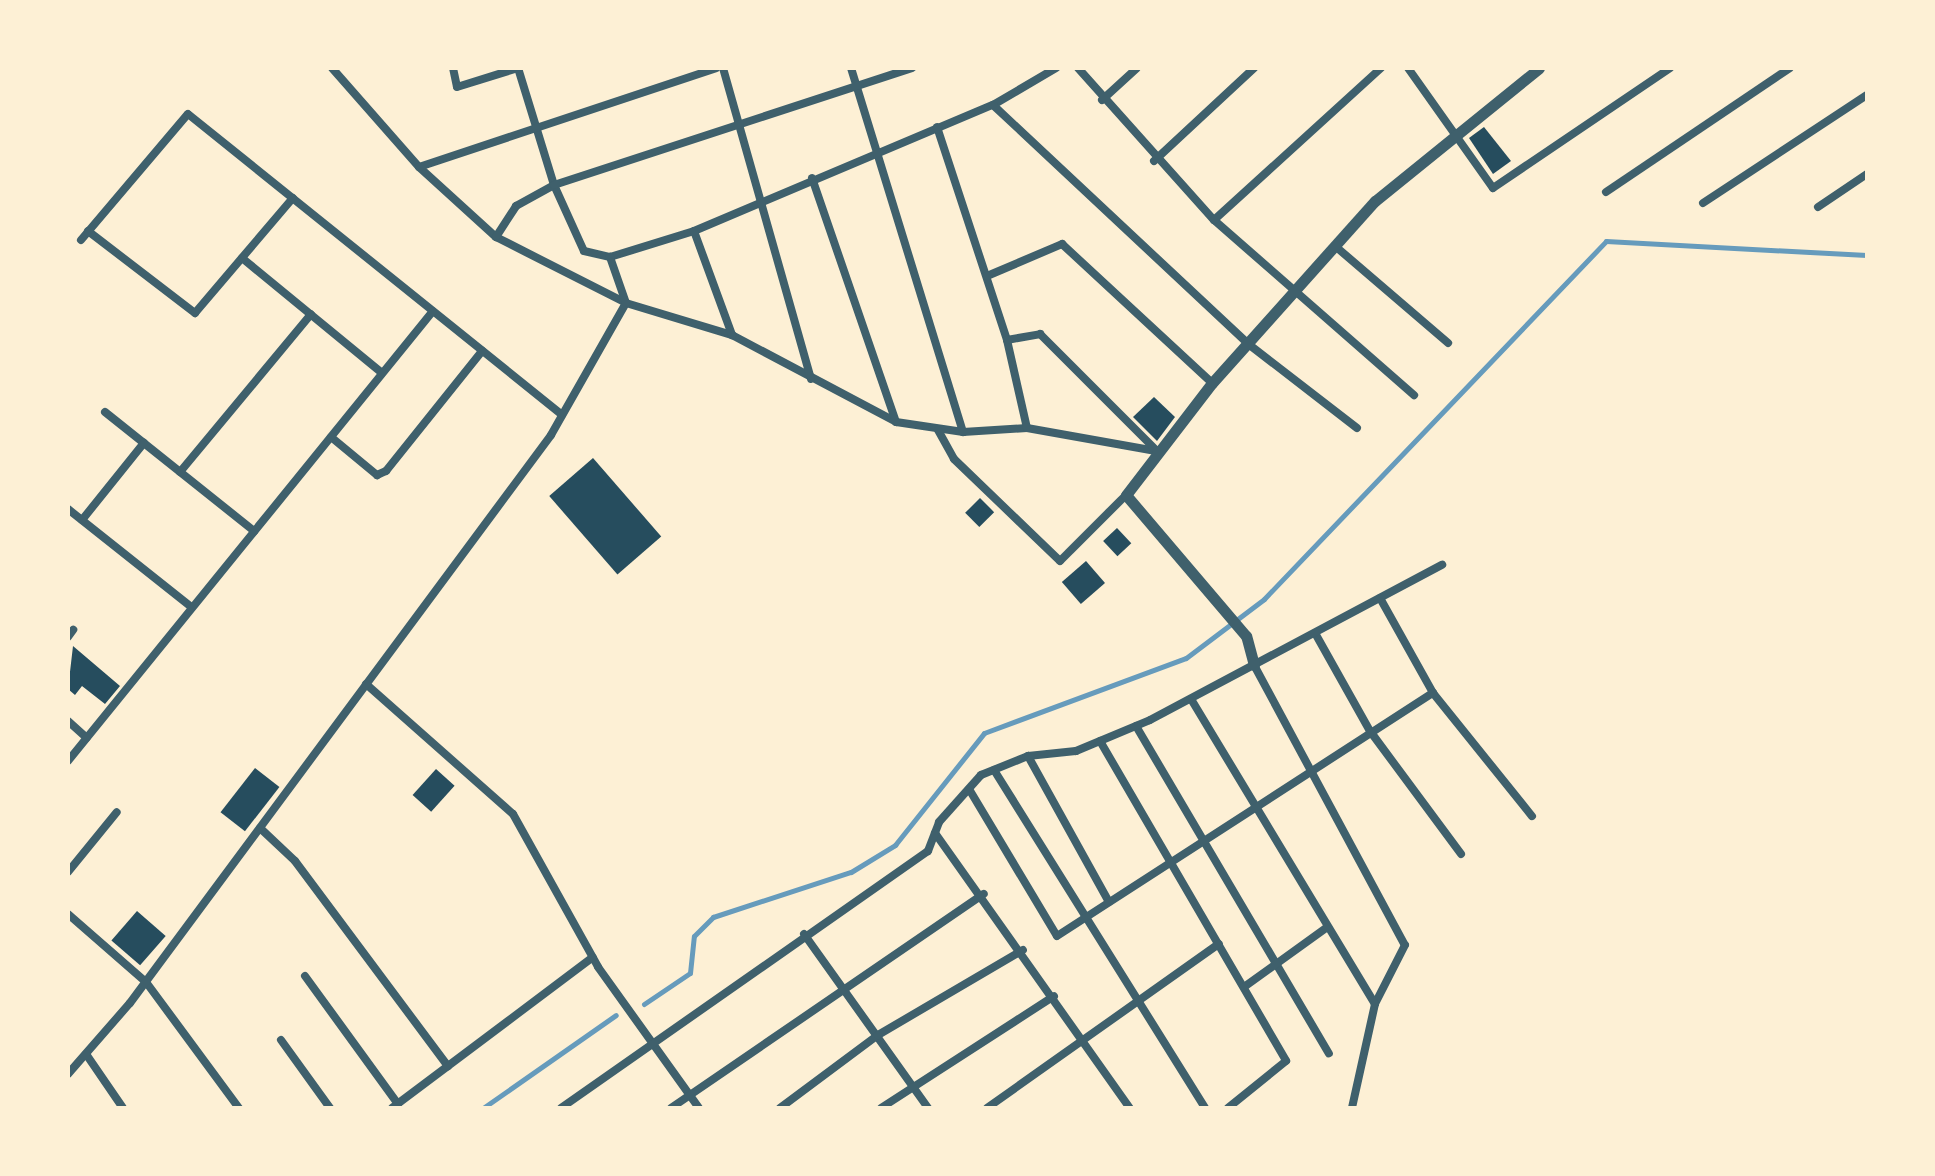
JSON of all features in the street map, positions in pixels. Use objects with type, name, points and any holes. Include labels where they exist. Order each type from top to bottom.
[{"type":"street","points":[[332,68],[419,167],[496,237],[626,303],[732,335],[811,380],[896,422],[963,432],[1027,428],[1156,451]]},
{"type":"street","points":[[453,68],[457,87],[518,68],[554,185],[584,251],[610,257],[694,231],[812,178],[993,105],[1056,68]]},
{"type":"street","points":[[419,167],[716,68]]},
{"type":"street","points":[[723,68],[755,203],[811,380]]},
{"type":"street","points":[[851,68],[963,432]]},
{"type":"street","points":[[496,237],[516,206],[554,185],[912,68]]},
{"type":"street","points":[[1078,68],[1154,161],[1214,220],[1414,395]]},
{"type":"street","points":[[1102,100],[1137,68]]},
{"type":"street","points":[[1154,161],[1254,68]]},
{"type":"street","points":[[1214,220],[1381,68]]},
{"type":"street","points":[[1408,68],[1493,188],[1670,68]]},
{"type":"street","points":[[938,430],[954,459],[1060,561],[1126,495],[1156,451],[1212,383],[1375,201],[1539,68]]},
{"type":"street","points":[[1606,192],[1790,68]]},
{"type":"street","points":[[1703,203],[1867,95]]},
{"type":"street","points":[[993,105],[1247,343],[1357,428]]},
{"type":"street","points":[[81,240],[188,114],[562,415]]},
{"type":"street","points":[[937,127],[1007,340],[1027,428]]},
{"type":"street","points":[[1818,207],[1867,174]]},
{"type":"street","points":[[812,178],[896,422]]},
{"type":"street","points":[[88,231],[195,313],[293,198]]},
{"type":"street","points":[[694,231],[732,335]]},
{"type":"street","points":[[987,276],[1062,244],[1212,383]]},
{"type":"street","points":[[1335,246],[1448,343]]},
{"type":"street","points":[[68,1074],[146,982],[562,415],[626,303],[610,257]]},
{"type":"street","points":[[242,258],[382,373]]},
{"type":"street","points":[[68,761],[433,311]]},
{"type":"street","points":[[180,472],[311,314]]},
{"type":"street","points":[[1007,340],[1040,334],[1156,451]]},
{"type":"street","points":[[331,437],[377,475],[386,471],[482,351]]},
{"type":"street","points":[[105,412],[254,531]]},
{"type":"street","points":[[82,520],[144,443]]},
{"type":"street","points":[[1126,495],[1246,636],[1254,665],[1405,945],[1375,1004],[1352,1108]]},
{"type":"street","points":[[68,509],[191,607]]},
{"type":"street","points":[[561,1108],[657,1045],[804,934],[928,851],[935,833],[969,789],[994,770],[1028,756],[1100,741],[1136,726],[1442,565]]},
{"type":"street","points":[[1380,598],[1433,693],[1532,816]]},
{"type":"street","points":[[1315,633],[1370,731],[1461,854]]},
{"type":"street","points":[[366,684],[513,814],[593,957],[699,1108]]},
{"type":"street","points":[[969,789],[1057,936],[1310,768],[1433,693]]},
{"type":"street","points":[[1191,699],[1326,928],[1375,1004]]},
{"type":"street","points":[[68,721],[87,738]]},
{"type":"street","points":[[1136,726],[1329,1053]]},
{"type":"street","points":[[1100,741],[1286,1061],[1228,1108]]},
{"type":"street","points":[[1028,756],[1109,902]]},
{"type":"street","points":[[994,770],[1205,1108]]},
{"type":"street","points":[[68,872],[117,812]]},
{"type":"street","points":[[260,828],[295,861],[448,1066]]},
{"type":"street","points":[[935,833],[984,894],[1130,1108]]},
{"type":"street","points":[[671,1108],[841,986],[984,894]]},
{"type":"street","points":[[68,914],[146,982],[239,1108]]},
{"type":"street","points":[[1244,987],[1326,928]]},
{"type":"street","points":[[804,934],[928,1108]]},
{"type":"street","points":[[987,1108],[1137,999],[1219,944]]},
{"type":"street","points":[[780,1108],[878,1035],[1023,950]]},
{"type":"street","points":[[305,976],[395,1106],[593,957]]},
{"type":"street","points":[[881,1108],[1054,996]]},
{"type":"street","points":[[281,1040],[330,1108]]},
{"type":"street","points":[[86,1054],[123,1108]]},
{"type":"building","points":[[1484,127],[1511,161],[1493,174],[1469,138]]},
{"type":"building","points":[[1154,397],[1175,417],[1157,441],[1133,417]]},
{"type":"building","points":[[593,458],[661,536],[617,575],[549,496]]},
{"type":"building","points":[[980,498],[994,512],[979,527],[965,513]]},
{"type":"building","points":[[1117,528],[1131,543],[1117,556],[1103,541]]},
{"type":"building","points":[[1086,561],[1105,583],[1081,604],[1062,582]]},
{"type":"building","points":[[73,646],[120,686],[105,704],[82,686],[75,695],[68,689]]},
{"type":"building","points":[[255,768],[279,787],[245,831],[221,812]]},
{"type":"building","points":[[436,769],[455,786],[431,812],[413,795]]},
{"type":"building","points":[[137,911],[166,936],[140,965],[111,940]]},
{"type":"waterway","points":[[644,1004],[690,973],[694,936],[713,917],[851,872],[895,845],[984,733],[1186,658],[1264,599],[1606,241],[1867,255]]},
{"type":"waterway","points":[[483,1108],[616,1015]]}]
